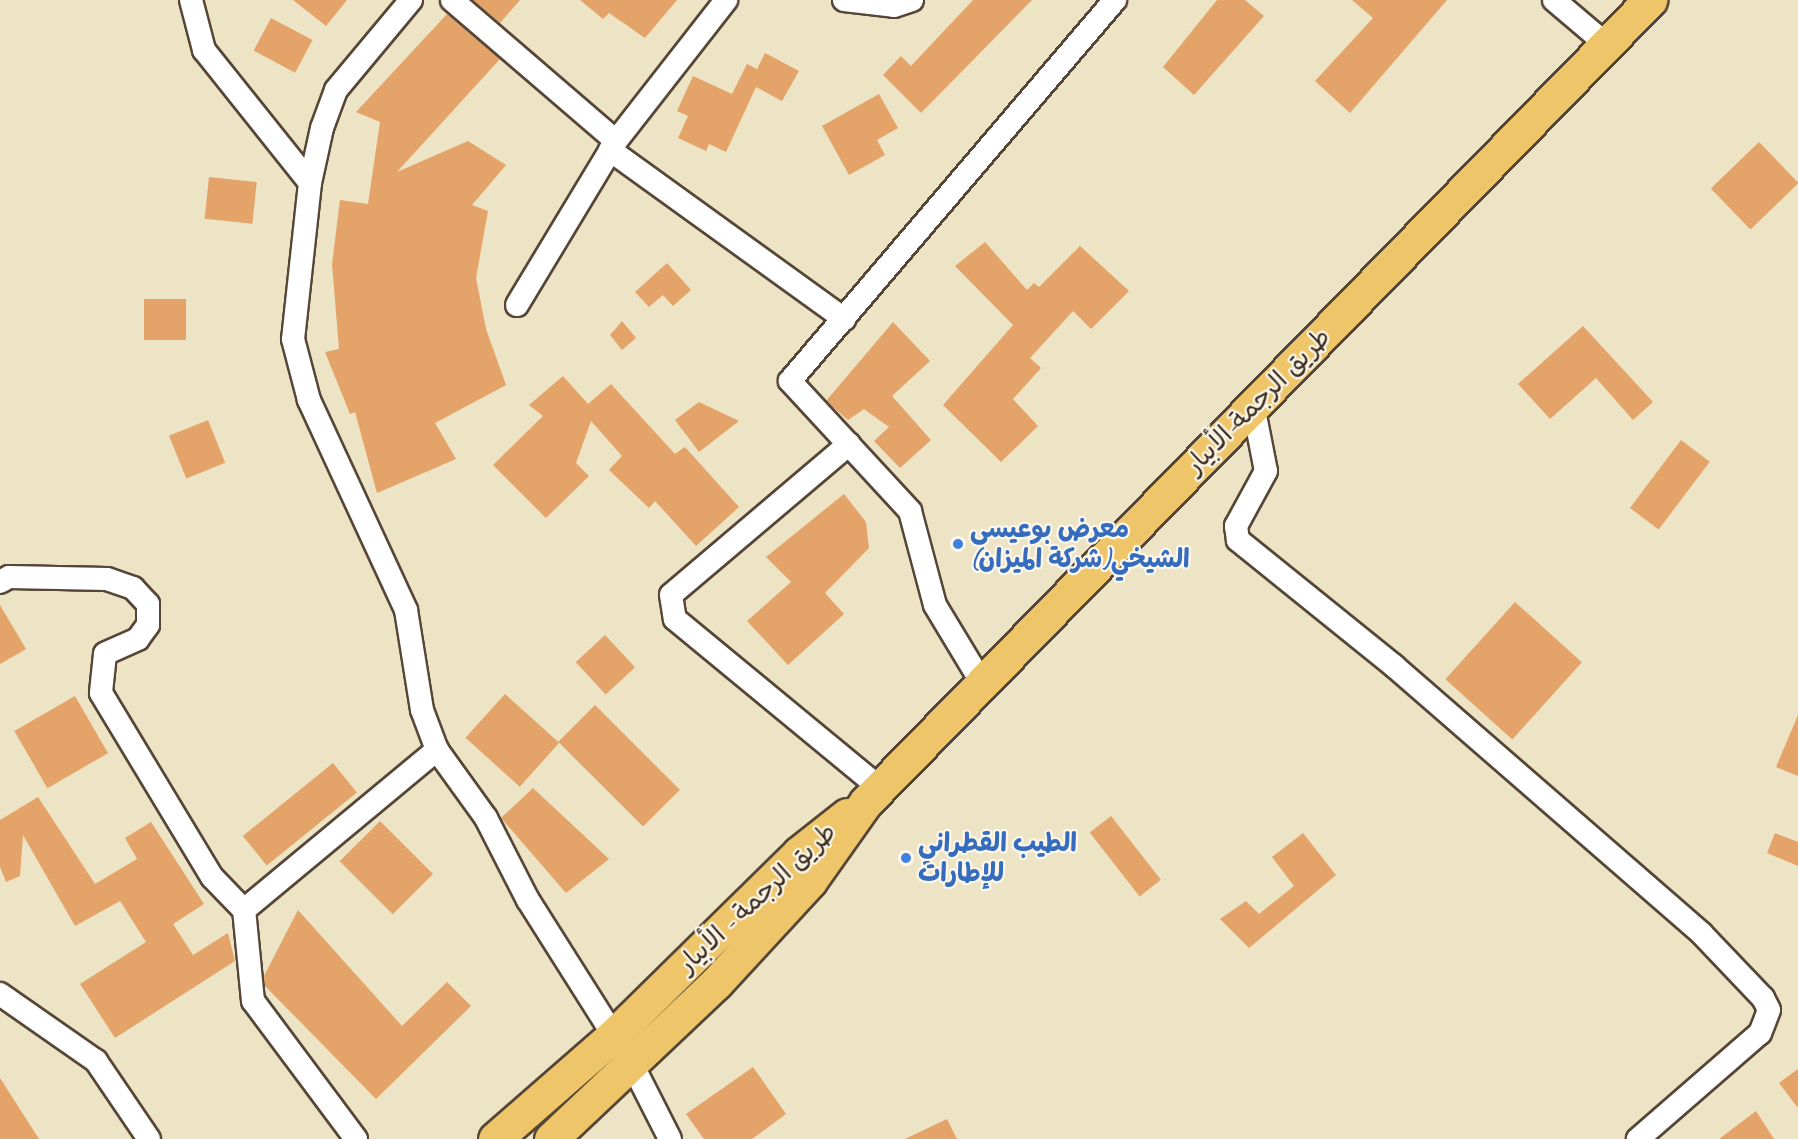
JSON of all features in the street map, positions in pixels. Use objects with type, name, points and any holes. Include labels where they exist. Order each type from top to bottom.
[{"type":"highway","name":"طريق الرجمة-الأبيار","points":[[873,795],[1650,0]]},
{"type":"highway","name":"طريق الرجمة - الأبيار","points":[[495,1139],[613,1036],[808,845],[873,795]]},
{"type":"highway","name":"طريق الرجمة - الأبيار","points":[[551,1139],[633,1066],[810,881],[873,795]]},
{"type":"street","points":[[191,0],[204,50],[310,183]]},
{"type":"street","points":[[411,0],[336,90],[310,183],[296,349],[309,400],[406,610],[422,711],[437,750],[486,818],[528,900],[633,1066],[670,1139]]},
{"type":"street","points":[[452,0],[613,145],[844,319]]},
{"type":"street","points":[[517,305],[613,145],[726,0]]},
{"type":"street","points":[[844,0],[894,6],[912,0]]},
{"type":"street","points":[[982,683],[935,605],[909,511],[790,381],[1115,0]]},
{"type":"street","points":[[1554,0],[1606,45]]},
{"type":"street","points":[[1253,405],[1266,471],[1236,526],[1238,540],[1394,666],[1701,933],[1763,998],[1768,1010],[1760,1033],[1638,1139]]},
{"type":"street","points":[[849,444],[671,595],[675,619],[873,795]]},
{"type":"street","points":[[0,582],[9,577],[107,579],[133,588],[148,604],[148,625],[138,639],[105,654],[101,693],[213,877],[244,910],[253,1001],[357,1139]]},
{"type":"street","points":[[244,910],[437,750]]},
{"type":"street","points":[[0,994],[96,1061],[149,1139]]},
{"type":"building","points":[[293,0],[347,0],[326,26]]},
{"type":"building","points":[[473,0],[520,0],[500,23]]},
{"type":"building","points":[[580,0],[677,0],[645,38],[609,13],[603,19]]},
{"type":"building","points":[[973,0],[1032,0],[921,113],[883,75],[901,56],[911,66]]},
{"type":"building","points":[[1217,0],[1245,0],[1264,16],[1194,95],[1163,67]]},
{"type":"building","points":[[1352,0],[1447,0],[1350,113],[1315,81],[1373,18]]},
{"type":"building","points":[[447,14],[500,59],[397,172],[468,141],[506,165],[472,205],[488,211],[476,278],[486,329],[506,385],[435,423],[456,459],[377,493],[355,412],[350,414],[325,352],[339,349],[332,264],[340,200],[368,204],[380,122],[356,112]]},
{"type":"building","points":[[271,18],[312,40],[295,73],[254,51]]},
{"type":"building","points":[[765,53],[799,71],[782,101],[756,87],[726,152],[709,144],[706,151],[678,138],[688,116],[677,111],[693,76],[732,94],[747,64],[757,69]]},
{"type":"building","points":[[879,94],[898,128],[877,140],[885,155],[849,175],[822,126]]},
{"type":"building","points":[[1759,142],[1798,184],[1750,230],[1711,189]]},
{"type":"building","points":[[209,177],[257,182],[252,224],[205,219]]},
{"type":"building","points":[[985,242],[1027,290],[1034,283],[1039,287],[1080,246],[1129,291],[1091,329],[1073,311],[1030,358],[1041,368],[1013,399],[1038,426],[1001,462],[943,405],[1013,325],[955,266]]},
{"type":"building","points":[[667,263],[691,290],[673,306],[663,295],[649,307],[635,292]]},
{"type":"building","points":[[144,299],[186,299],[186,340],[144,340]]},
{"type":"building","points":[[622,321],[636,338],[622,350],[610,335]]},
{"type":"building","points":[[893,322],[930,361],[892,396],[931,440],[900,468],[874,441],[889,427],[864,409],[848,420],[826,401]]},
{"type":"building","points":[[1583,326],[1653,402],[1633,420],[1596,378],[1550,419],[1518,384]]},
{"type":"building","points":[[563,376],[588,404],[611,384],[675,454],[685,447],[739,507],[696,546],[655,501],[649,508],[609,470],[622,456],[591,421],[576,463],[589,476],[546,518],[493,465],[543,416],[529,405]]},
{"type":"building","points":[[699,402],[739,421],[699,452],[675,420]]},
{"type":"building","points":[[208,420],[225,463],[186,478],[169,436]]},
{"type":"building","points":[[1681,440],[1710,462],[1659,530],[1630,508]]},
{"type":"building","points":[[844,494],[866,522],[869,548],[825,593],[844,614],[788,665],[747,621],[791,582],[766,557]]},
{"type":"building","points":[[1515,602],[1582,662],[1512,740],[1445,679]]},
{"type":"building","points":[[0,605],[26,649],[0,664]]},
{"type":"building","points":[[605,635],[635,667],[606,694],[576,662]]},
{"type":"building","points":[[505,694],[559,743],[520,787],[466,738]]},
{"type":"building","points":[[75,696],[108,753],[47,788],[14,731]]},
{"type":"building","points":[[595,705],[680,790],[643,827],[558,742]]},
{"type":"building","points":[[1798,715],[1798,776],[1776,767]]},
{"type":"building","points":[[333,763],[357,793],[267,866],[243,836]]},
{"type":"building","points":[[533,788],[609,859],[566,893],[501,818]]},
{"type":"building","points":[[38,797],[95,884],[137,859],[125,838],[151,822],[204,904],[173,924],[193,955],[228,933],[235,961],[115,1038],[80,984],[146,942],[120,901],[75,926],[23,835],[20,876],[6,882],[0,867],[0,820]]},
{"type":"building","points":[[1111,816],[1161,880],[1140,896],[1090,833]]},
{"type":"building","points":[[380,821],[433,874],[393,914],[340,861]]},
{"type":"building","points":[[1303,833],[1336,875],[1249,948],[1220,919],[1246,901],[1259,914],[1294,886],[1272,857]]},
{"type":"building","points":[[1775,833],[1798,842],[1798,866],[1767,853]]},
{"type":"building","points":[[298,910],[402,1026],[447,982],[471,1006],[376,1099],[265,986],[264,976]]},
{"type":"building","points":[[753,1067],[786,1114],[752,1139],[704,1139],[686,1114]]},
{"type":"building","points":[[1798,1069],[1798,1108],[1779,1083]]},
{"type":"building","points":[[0,1078],[39,1139],[0,1139]]},
{"type":"building","points":[[1756,1111],[1774,1139],[1719,1139]]},
{"type":"building","points":[[947,1119],[957,1139],[905,1139]]},
{"type":"place","name":"معرض بوعيسى الشيخي(شركة الميزان)","points":[[958,544]]},
{"type":"place","name":"الطيب القطراني للإطارات","points":[[906,858]]}]
